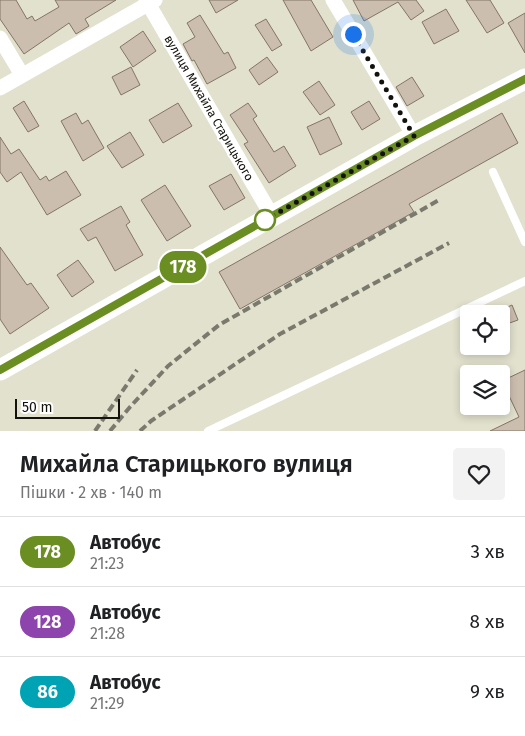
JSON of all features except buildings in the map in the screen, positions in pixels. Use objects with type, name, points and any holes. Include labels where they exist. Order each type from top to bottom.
[{"type":"main road","points":[[0,370],[414,136],[525,79]]},
{"type":"street","points":[[333,0],[414,136]]},
{"type":"street","points":[[0,88],[150,1]]},
{"type":"street","name":"вулиця Михайла Старицького","points":[[150,1],[272,216]]},
{"type":"street","points":[[0,38],[22,75]]},
{"type":"lane","points":[[494,172],[525,242]]},
{"type":"lane","points":[[208,431],[525,280]]},
{"type":"railway","points":[[110,431],[168,366],[219,325],[439,200]]},
{"type":"railway","points":[[140,431],[151,421],[280,334],[449,243]]},
{"type":"railway","points":[[95,431],[137,370]]},
{"type":"bus line","name":"178","points":[[0,370],[414,136],[525,79]]},
{"type":"route","points":[[265,220],[414,136],[353,34]]}]
